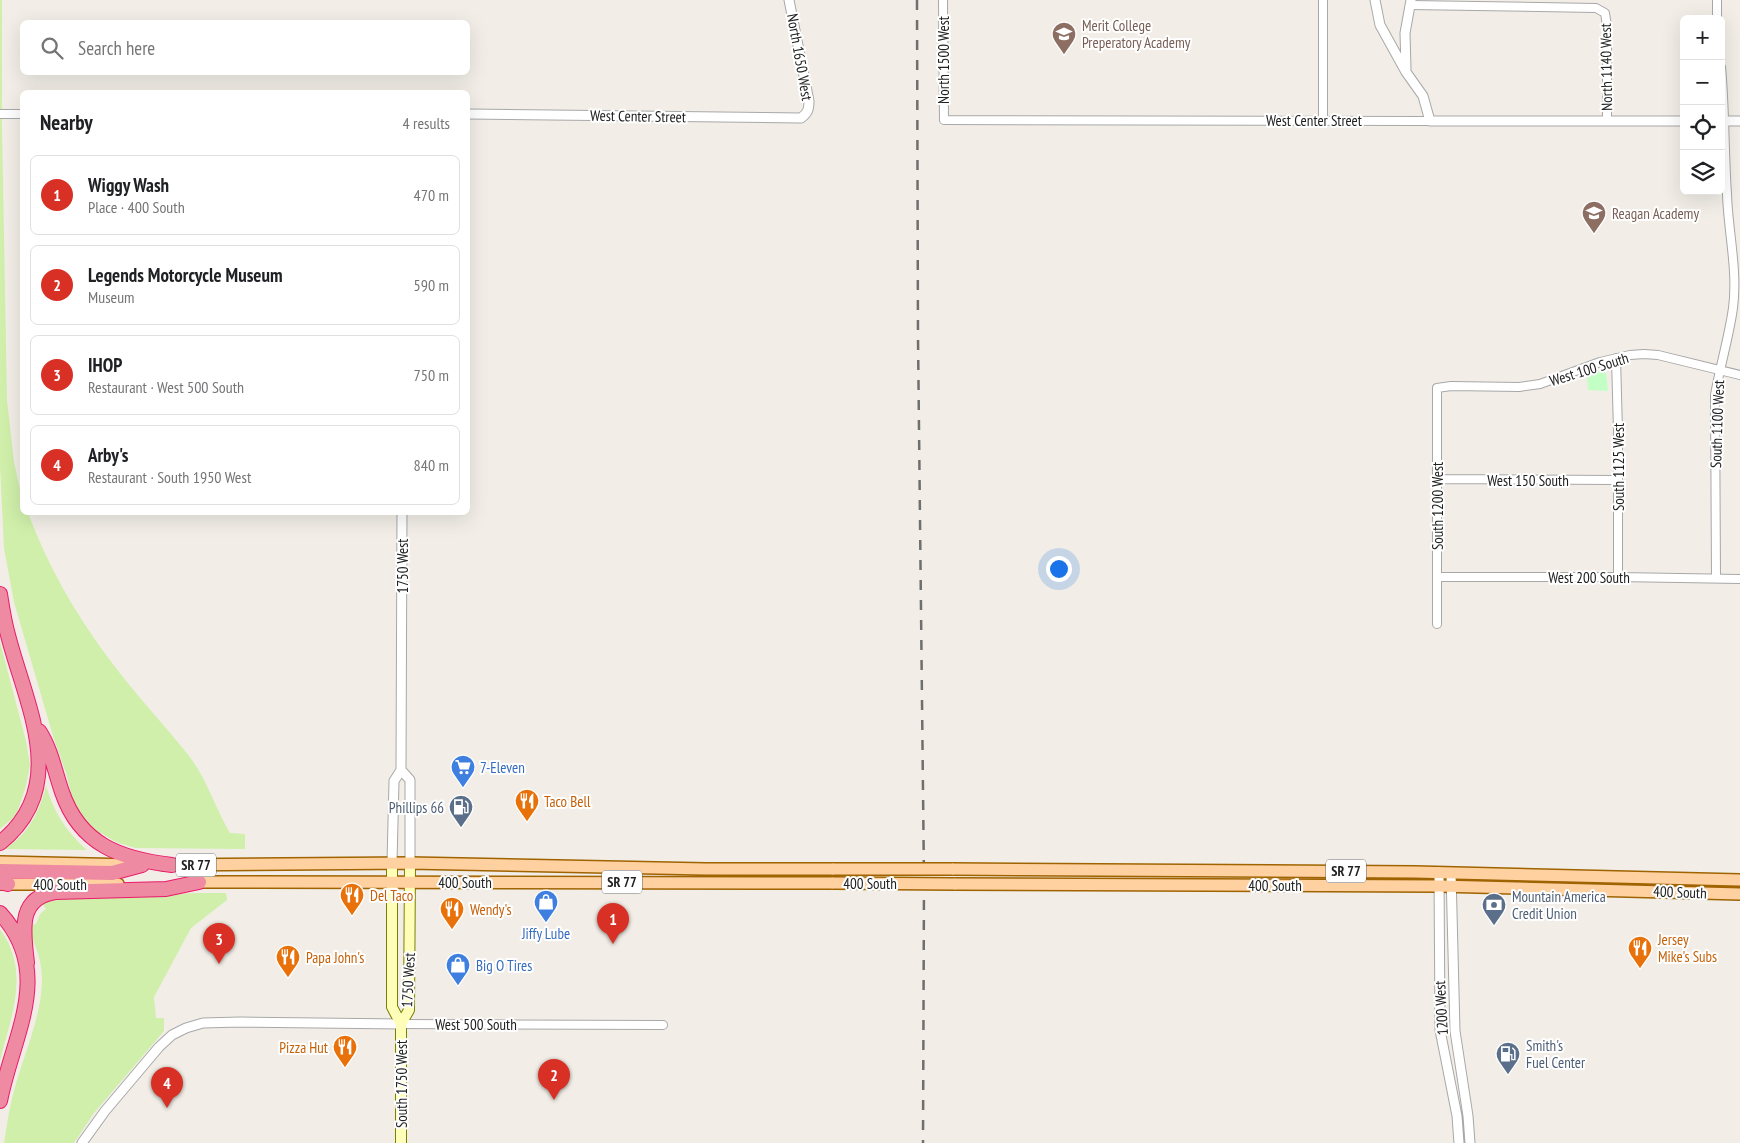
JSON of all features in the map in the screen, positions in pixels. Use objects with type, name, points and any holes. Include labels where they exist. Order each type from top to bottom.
[{"type":"highway","points":[[0,594],[8,635],[35,724],[40,759],[40,775],[30,806],[20,823],[0,843]]},
{"type":"highway","points":[[35,724],[48,749],[68,806],[78,823],[90,836],[103,846],[124,855],[172,865]]},
{"type":"highway","points":[[0,871],[112,873],[142,865]]},
{"type":"highway","points":[[0,1101],[4,1080],[27,1002],[25,919],[32,904],[44,895],[55,892],[166,889],[199,882]]},
{"type":"highway","points":[[0,914],[16,935],[27,963]]},
{"type":"main road","name":"400 South","points":[[0,862],[142,865],[410,862],[834,869],[1451,872],[1740,880]]},
{"type":"main road","name":"1750 West","points":[[401,1024],[408,1010],[410,862]]},
{"type":"main road","name":"1750 West","points":[[392,863],[392,1007],[401,1024]]},
{"type":"main road","name":"400 South","points":[[3,883],[410,882],[1451,886],[1740,894]]},
{"type":"main road","name":"South 1750 West","points":[[401,1024],[401,1143]]},
{"type":"street","name":"North 1650 West","points":[[789,0],[809,100],[809,109],[806,114]]},
{"type":"street","name":"North 1500 West","points":[[943,0],[944,120]]},
{"type":"street","points":[[1323,0],[1323,120]]},
{"type":"street","points":[[1375,0],[1380,26],[1406,72],[1423,96],[1430,120]]},
{"type":"street","points":[[1717,0],[1717,15]]},
{"type":"street","points":[[1406,72],[1406,33],[1410,2],[1565,4]]},
{"type":"street","name":"North 1140 West","points":[[1565,4],[1596,8],[1605,13],[1607,26],[1607,121]]},
{"type":"street","points":[[1,114],[20,114]]},
{"type":"street","name":"West Center Street","points":[[470,114],[801,118],[806,114]]},
{"type":"street","name":"West Center Street","points":[[944,120],[1680,121]]},
{"type":"street","points":[[1725,121],[1740,121]]},
{"type":"street","name":"South 1100 West","points":[[1716,578],[1715,395],[1733,307],[1732,245],[1726,194],[1724,150]]},
{"type":"street","name":"West 100 South","points":[[1437,388],[1451,386],[1519,387],[1540,384],[1579,369],[1616,358],[1644,354],[1658,355],[1740,374]]},
{"type":"street","name":"South 1125 West","points":[[1616,358],[1618,577]]},
{"type":"street","name":"South 1200 West","points":[[1437,388],[1437,624]]},
{"type":"street","name":"West 150 South","points":[[1438,479],[1618,480]]},
{"type":"street","name":"1750 West","points":[[392,863],[394,781],[402,770],[402,515]]},
{"type":"street","name":"West 200 South","points":[[1437,577],[1740,578]]},
{"type":"street","name":"1750 West","points":[[402,770],[410,780],[410,862]]},
{"type":"street","name":"1200 West","points":[[1439,872],[1440,1030],[1455,1101],[1459,1143]]},
{"type":"street","name":"1200 West","points":[[1451,872],[1455,1031],[1468,1116],[1470,1143]]},
{"type":"street","name":"West 500 South","points":[[82,1143],[132,1077],[159,1047],[172,1035],[203,1023],[663,1025]]},
{"type":"green space","points":[[0,0],[2,0],[2,127],[7,400],[14,462],[20,490],[20,515],[29,515],[53,570],[84,624],[119,672],[195,765],[230,833],[245,834],[245,849],[135,848],[116,842],[101,833],[99,835],[90,828],[75,809],[66,773],[53,736],[14,602],[4,548],[0,466]]},
{"type":"green space","points":[[1601,370],[1606,373],[1608,391],[1588,390],[1587,376]]},
{"type":"green space","points":[[0,642],[26,741],[30,765],[26,786],[18,810],[14,817],[0,829]]},
{"type":"green space","points":[[46,786],[62,821],[87,850],[4,849],[20,837],[32,822]]},
{"type":"green space","points":[[226,893],[227,900],[191,928],[154,997],[156,1018],[164,1018],[164,1031],[94,1113],[74,1143],[4,1143],[12,1097],[39,1008],[42,975],[40,961],[27,926],[36,924],[40,914],[46,909],[42,903],[49,900],[91,897]]},
{"type":"green space","points":[[0,929],[15,961],[17,978],[13,1011],[0,1061]]},
{"type":"railway","points":[[917,0],[918,338],[924,881],[923,1143]]},
{"type":"place","name":"Merit College Preperatory Academy","points":[[1064,55]]},
{"type":"place","name":"Reagan Academy","points":[[1594,234]]},
{"type":"place","name":"7-Eleven","points":[[463,788]]},
{"type":"place","name":"Taco Bell","points":[[527,822]]},
{"type":"place","name":"Phillips 66","points":[[461,828]]},
{"type":"place","name":"Del Taco","points":[[352,916]]},
{"type":"place","name":"Jiffy Lube","points":[[546,923]]},
{"type":"place","name":"Mountain America Credit Union","points":[[1494,926]]},
{"type":"place","name":"Wendy's","points":[[452,930]]},
{"type":"place","name":"Wiggy Wash","points":[[613,944]]},
{"type":"place","name":"IHOP","points":[[219,964]]},
{"type":"place","name":"Jersey Mike's Subs","points":[[1640,969]]},
{"type":"place","name":"Papa John's","points":[[288,978]]},
{"type":"place","name":"Big O Tires","points":[[458,986]]},
{"type":"place","name":"Pizza Hut","points":[[345,1068]]},
{"type":"place","name":"Smith's Fuel Center","points":[[1508,1075]]},
{"type":"place","name":"Legends Motorcycle Museum","points":[[554,1100]]},
{"type":"place","name":"Arby's","points":[[167,1108]]}]
